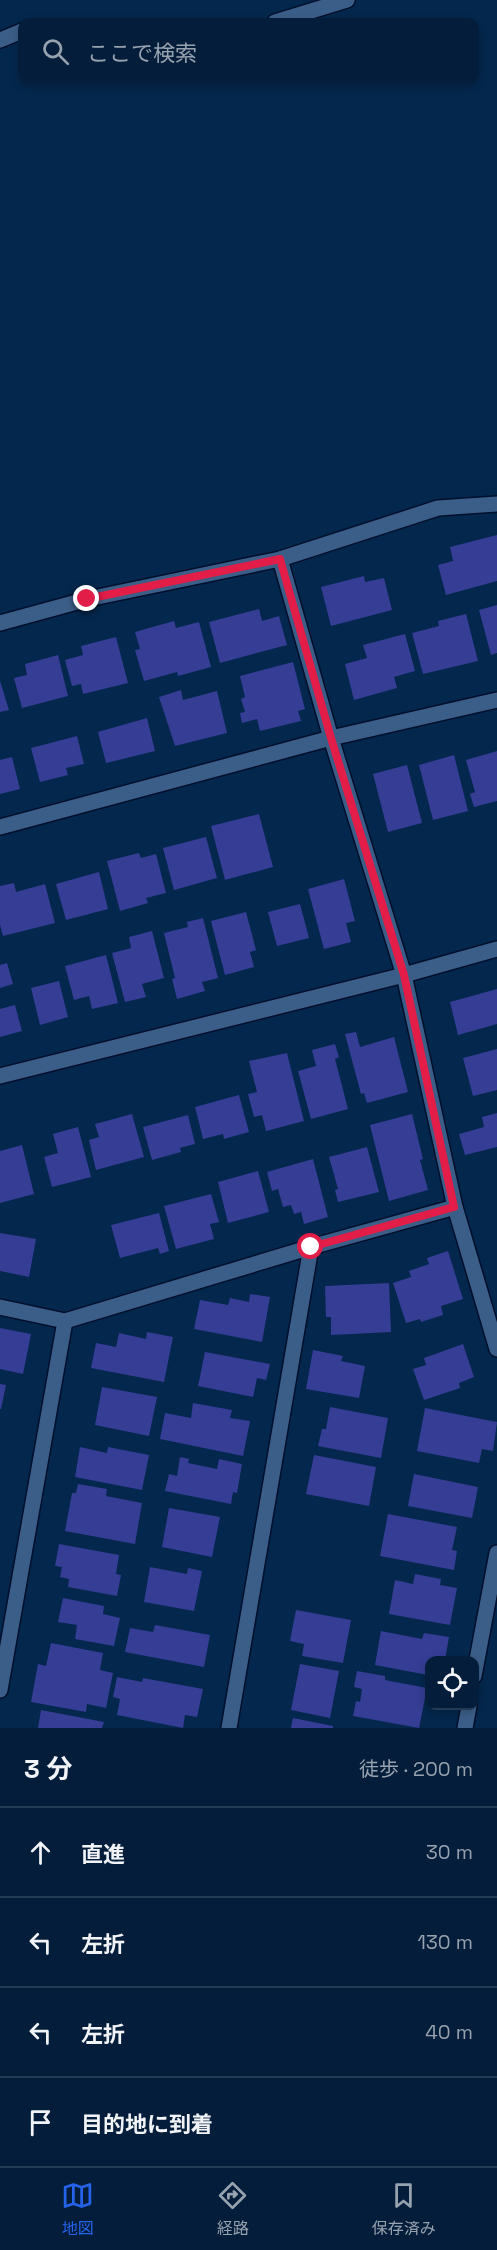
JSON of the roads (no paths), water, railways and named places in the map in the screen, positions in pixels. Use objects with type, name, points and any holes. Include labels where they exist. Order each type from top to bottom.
[{"type":"street","points":[[288,18],[347,0]]},
{"type":"street","points":[[0,40],[18,33]]},
{"type":"street","points":[[0,623],[87,599],[280,559],[438,508],[497,504]]},
{"type":"street","points":[[280,559],[331,738],[404,975],[454,1207],[497,1349]]},
{"type":"street","points":[[0,827],[331,738],[497,700]]},
{"type":"street","points":[[0,1076],[404,975],[497,949]]},
{"type":"street","points":[[0,1307],[65,1321],[311,1247],[454,1207]]},
{"type":"street","points":[[229,1728],[311,1247]]},
{"type":"street","points":[[0,1690],[65,1321]]},
{"type":"street","points":[[478,1656],[497,1553]]},
{"type":"street","points":[[465,1728],[468,1710]]}]
